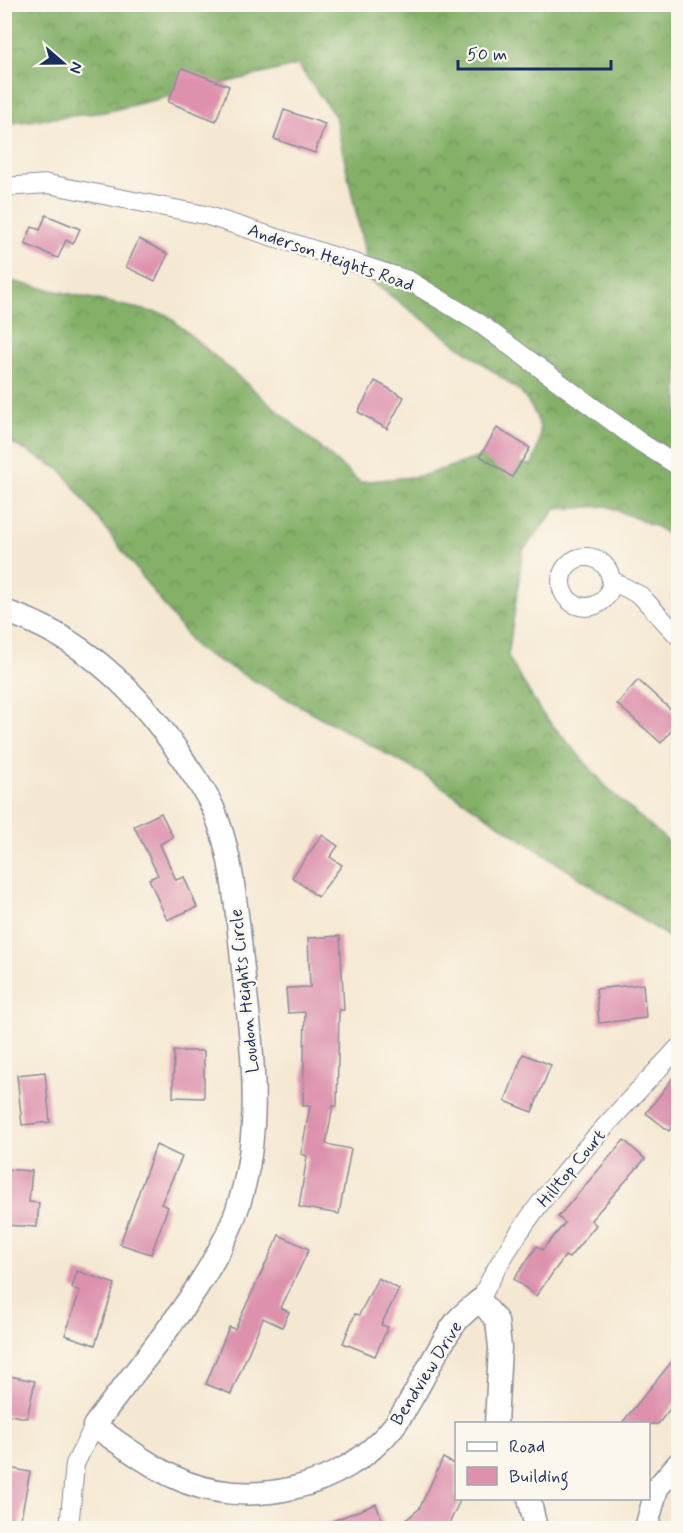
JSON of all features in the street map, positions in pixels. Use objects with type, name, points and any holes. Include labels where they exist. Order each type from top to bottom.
[{"type":"street","name":"Anderson Heights Road","points":[[4,187],[48,184],[206,215],[408,280],[479,323],[640,442],[678,466]]},
{"type":"street","points":[[611,580],[641,596],[678,636]]},
{"type":"street","name":"Loudon Heights Circle","points":[[4,611],[77,645],[130,690],[170,739],[212,805],[229,863],[255,1066],[250,1163],[233,1221],[208,1271],[94,1426],[75,1464],[69,1528]]},
{"type":"street","name":"Hilltop Court","points":[[480,1300],[499,1260],[549,1192],[678,1048]]},
{"type":"street","points":[[480,1300],[497,1321],[500,1347],[496,1422]]},
{"type":"street","name":"Bendview Drive","points":[[94,1426],[174,1477],[207,1490],[240,1495],[278,1492],[324,1478],[364,1455],[393,1427],[457,1321],[480,1300]]},
{"type":"street","points":[[646,1528],[657,1488],[678,1464]]},
{"type":"street","points":[[530,1500],[535,1524],[533,1528]]},
{"type":"green space","points":[[4,5],[678,5],[678,542],[657,527],[607,506],[556,509],[523,550],[508,657],[541,712],[612,793],[678,850],[678,943],[423,774],[197,649],[61,470],[5,439],[5,280],[167,315],[360,482],[422,476],[479,457],[532,465],[539,444],[540,427],[534,411],[521,392],[371,281],[335,116],[298,65],[105,112],[5,124]]},
{"type":"building","points":[[182,68],[229,86],[216,121],[168,102]]},
{"type":"building","points":[[284,110],[325,124],[315,153],[274,139]]},
{"type":"building","points":[[46,215],[80,229],[73,244],[66,240],[58,258],[25,244],[32,227],[40,230]]},
{"type":"building","points":[[139,239],[168,254],[155,281],[126,267]]},
{"type":"building","points":[[375,381],[404,397],[387,429],[358,412]]},
{"type":"building","points":[[497,428],[530,448],[512,477],[480,456]]},
{"type":"building","points":[[638,680],[678,716],[678,723],[661,743],[617,704]]},
{"type":"building","points":[[161,813],[173,837],[160,844],[176,880],[184,877],[197,907],[167,920],[149,879],[158,875],[134,826]]},
{"type":"building","points":[[322,835],[338,846],[330,857],[342,865],[318,897],[292,877]]},
{"type":"building","points":[[340,936],[344,1010],[339,1010],[337,1106],[333,1106],[326,1144],[351,1149],[339,1214],[299,1207],[307,1156],[301,1154],[310,1106],[303,1106],[305,1012],[288,1013],[286,988],[310,987],[308,938]]},
{"type":"building","points":[[643,984],[646,1018],[599,1023],[596,989]]},
{"type":"building","points":[[174,1051],[204,1051],[204,1098],[173,1097]]},
{"type":"building","points":[[523,1054],[551,1065],[532,1112],[505,1101]]},
{"type":"building","points":[[678,1071],[678,1119],[669,1131],[646,1113]]},
{"type":"building","points":[[45,1072],[50,1122],[22,1125],[17,1075]]},
{"type":"building","points":[[624,1140],[645,1159],[591,1220],[596,1225],[569,1258],[565,1256],[536,1296],[514,1279],[537,1246],[542,1250],[565,1223],[558,1217]]},
{"type":"building","points":[[156,1145],[182,1157],[161,1204],[168,1207],[151,1254],[120,1244]]},
{"type":"building","points":[[4,1169],[32,1171],[29,1202],[39,1203],[37,1227],[4,1225]]},
{"type":"building","points":[[279,1235],[309,1249],[281,1308],[289,1312],[282,1327],[263,1318],[231,1394],[206,1384],[229,1327],[235,1329]]},
{"type":"building","points":[[77,1271],[115,1284],[95,1345],[65,1335],[80,1291],[72,1288]]},
{"type":"building","points":[[378,1278],[399,1289],[381,1325],[388,1327],[375,1356],[343,1343],[355,1314],[359,1315]]},
{"type":"building","points":[[678,1354],[678,1399],[658,1424],[623,1422]]},
{"type":"building","points":[[4,1375],[35,1381],[27,1418],[4,1414]]},
{"type":"building","points":[[443,1458],[455,1464],[455,1500],[460,1500],[450,1522],[442,1528],[396,1528],[419,1509]]},
{"type":"building","points":[[4,1467],[30,1472],[19,1528],[4,1528]]},
{"type":"building","points":[[376,1504],[385,1528],[317,1528],[317,1527]]}]
